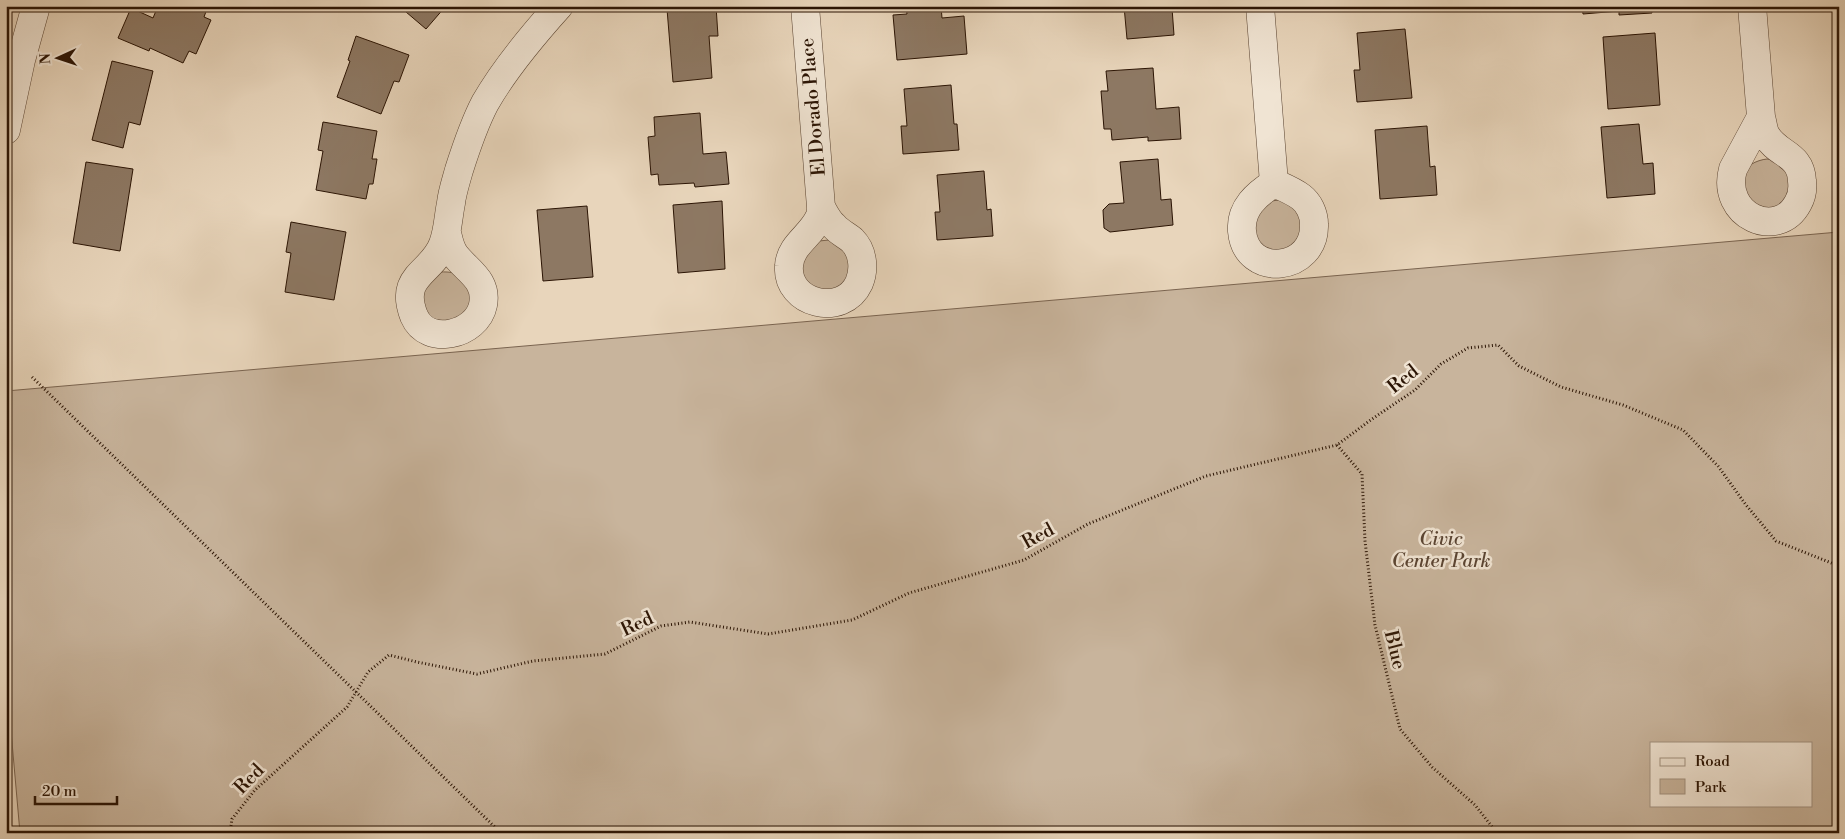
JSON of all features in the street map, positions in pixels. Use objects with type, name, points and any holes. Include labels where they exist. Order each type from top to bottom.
[{"type":"street","points":[[6,130],[21,60],[36,6]]},
{"type":"street","points":[[447,233],[451,202],[459,172],[485,104],[530,39],[558,6]]},
{"type":"street","name":"El Dorado Place","points":[[805,6],[821,207]]},
{"type":"street","points":[[1260,6],[1274,182]]},
{"type":"street","points":[[1752,6],[1761,117]]},
{"type":"path","name":"Red","points":[[230,833],[232,820],[255,790],[347,706],[368,672],[389,655],[477,674],[533,661],[605,654],[661,626],[690,622],[768,634],[852,620],[909,593],[1024,560],[1088,524],[1206,476],[1337,445],[1372,418],[1415,390],[1440,364],[1468,348],[1498,346],[1519,366],[1561,388],[1623,405],[1683,430],[1718,466],[1746,505],[1776,541],[1839,566]]},
{"type":"path","points":[[32,377],[501,833]]},
{"type":"path","name":"Blue","points":[[1337,445],[1362,474],[1365,541],[1375,625],[1400,729],[1432,767],[1475,805],[1497,833]]},
{"type":"green space","points":[[1767,159],[1775,160],[1792,177],[1787,202],[1772,210],[1748,202],[1742,181],[1743,174],[1748,167],[1755,162]]},
{"type":"green space","points":[[1281,200],[1298,208],[1305,227],[1287,253],[1265,250],[1252,234],[1255,213],[1270,201]]},
{"type":"green space","name":"Civic Center Park","points":[[1839,232],[1839,833],[20,833],[6,674],[6,391]]},
{"type":"green space","points":[[829,240],[840,244],[852,263],[846,285],[829,294],[803,281],[800,262],[819,241]]},
{"type":"green space","points":[[440,272],[457,274],[467,284],[473,295],[468,315],[439,325],[423,312],[423,285]]},
{"type":"building","points":[[158,6],[208,6],[204,17],[211,20],[196,54],[189,51],[183,63],[150,48],[149,51],[118,38],[131,8],[153,18]]},
{"type":"building","points":[[399,6],[445,6],[445,7],[426,29]]},
{"type":"building","points":[[716,6],[718,36],[709,36],[712,78],[673,82],[667,9]]},
{"type":"building","points":[[906,6],[941,6],[942,18],[964,16],[967,54],[897,60],[893,15],[907,14]]},
{"type":"building","points":[[1124,6],[1163,6],[1163,9],[1172,8],[1174,35],[1127,39]]},
{"type":"building","points":[[1582,6],[1651,6],[1652,13],[1619,15],[1619,11],[1583,14]]},
{"type":"building","points":[[1405,29],[1412,98],[1357,102],[1354,70],[1360,70],[1357,33]]},
{"type":"building","points":[[1655,33],[1660,105],[1608,109],[1603,37]]},
{"type":"building","points":[[356,36],[409,55],[399,82],[394,81],[381,114],[337,97],[350,61],[348,60]]},
{"type":"building","points":[[112,61],[153,71],[140,125],[129,122],[123,148],[92,140]]},
{"type":"building","points":[[1153,68],[1156,109],[1179,107],[1181,139],[1148,141],[1148,137],[1112,140],[1111,129],[1104,129],[1101,91],[1108,91],[1106,71]]},
{"type":"building","points":[[951,85],[954,124],[957,124],[959,150],[903,154],[901,126],[907,126],[904,89]]},
{"type":"building","points":[[700,113],[703,154],[726,152],[729,184],[695,187],[694,183],[659,185],[658,174],[651,175],[648,137],[655,136],[654,117]]},
{"type":"building","points":[[323,122],[377,131],[372,159],[377,159],[373,184],[369,184],[366,199],[316,190],[323,151],[318,150]]},
{"type":"building","points":[[1639,124],[1643,164],[1653,163],[1655,194],[1607,198],[1601,127]]},
{"type":"building","points":[[1427,126],[1430,167],[1435,166],[1437,195],[1380,199],[1375,130]]},
{"type":"building","points":[[1158,159],[1161,200],[1171,199],[1173,225],[1110,232],[1104,228],[1103,210],[1109,204],[1124,203],[1120,162]]},
{"type":"building","points":[[86,162],[133,169],[120,251],[73,243]]},
{"type":"building","points":[[984,171],[987,210],[991,209],[993,236],[937,240],[935,212],[940,212],[937,175]]},
{"type":"building","points":[[722,201],[725,269],[678,273],[673,205]]},
{"type":"building","points":[[587,206],[593,277],[543,281],[537,210]]},
{"type":"building","points":[[291,222],[346,232],[334,300],[285,292],[291,253],[286,252]]}]
